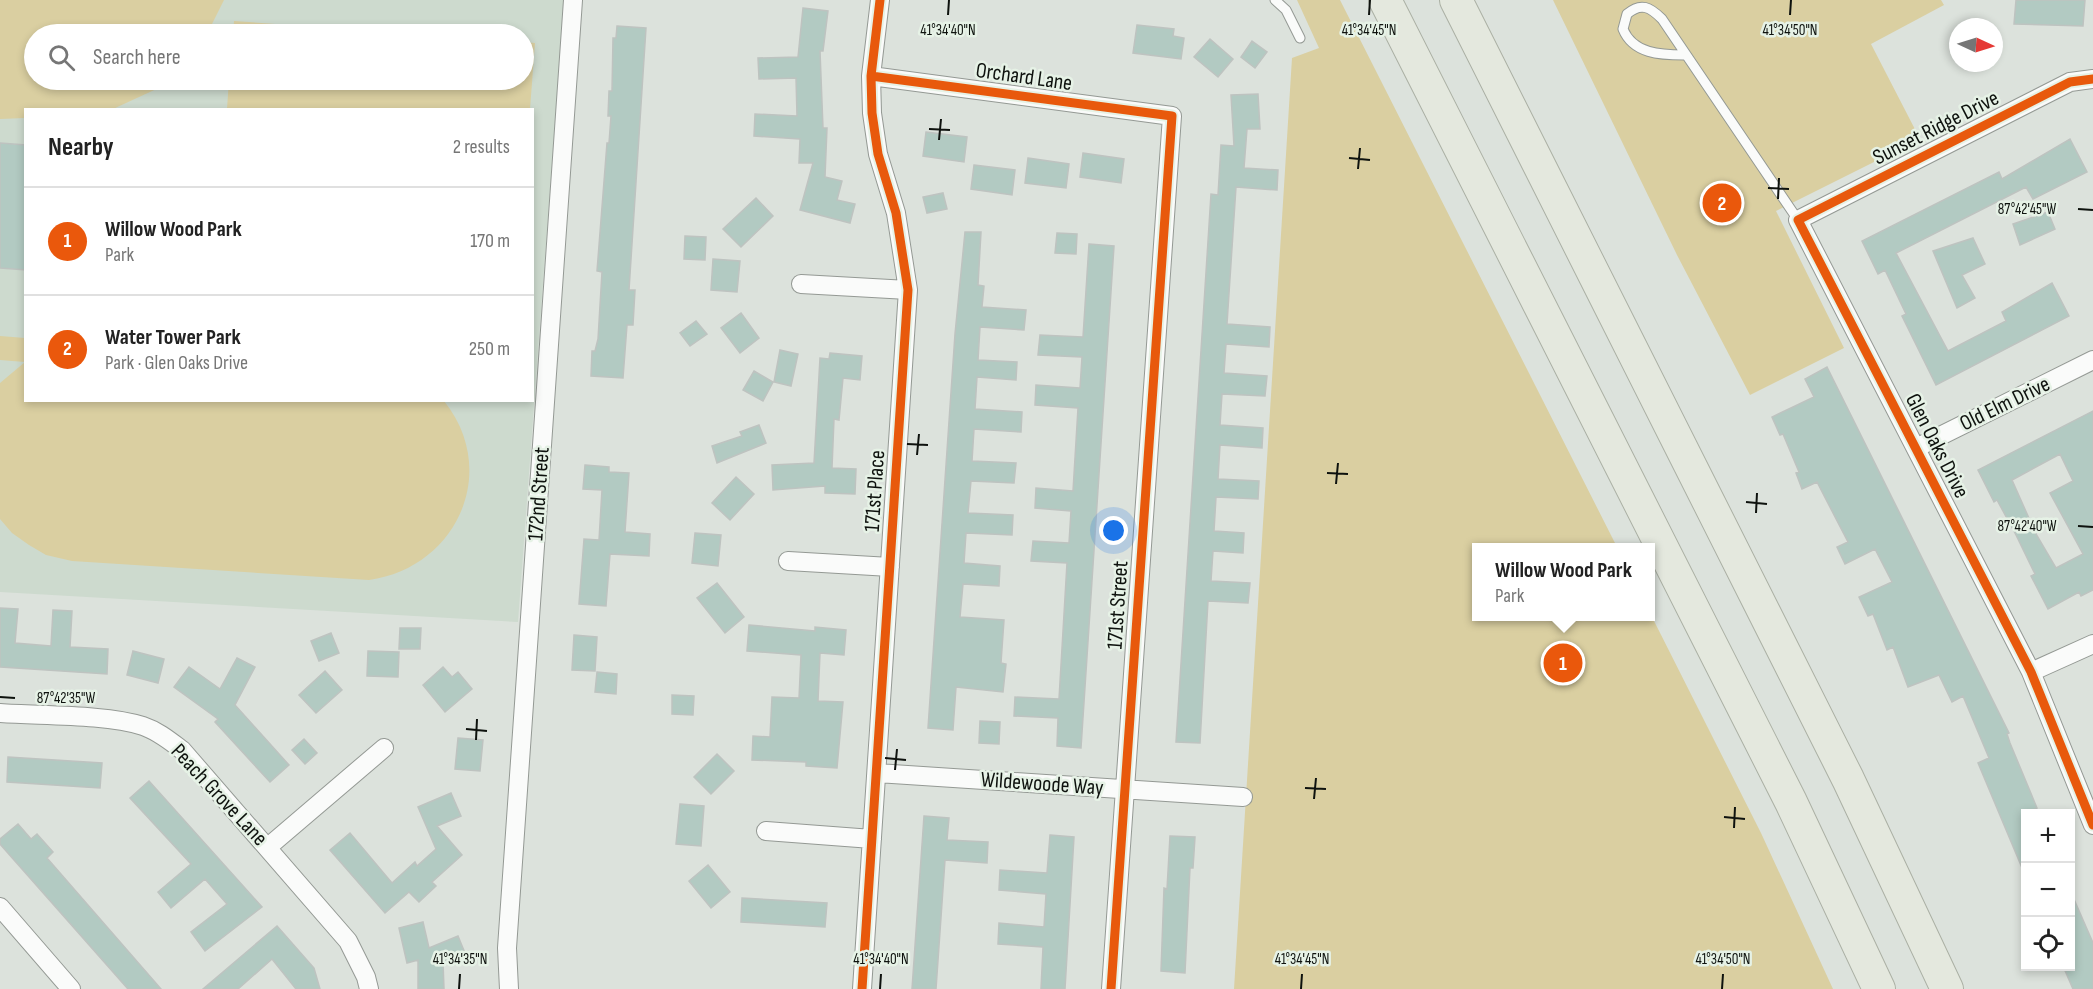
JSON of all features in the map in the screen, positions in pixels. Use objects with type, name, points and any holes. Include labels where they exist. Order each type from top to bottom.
[{"type":"highway","points":[[1385,0],[1791,802],[1879,989]]},
{"type":"highway","points":[[1456,0],[1848,779],[1947,989]]},
{"type":"street","name":"172nd Street","points":[[509,989],[508,936],[573,0]]},
{"type":"street","name":"171st Place","points":[[862,989],[908,290],[896,213],[878,154],[872,113],[871,76],[880,0]]},
{"type":"street","name":"Orchard Lane","points":[[871,76],[1172,116]]},
{"type":"street","name":"Sunset Ridge Drive","points":[[1798,220],[2070,82],[2093,79]]},
{"type":"street","name":"171st Street","points":[[1111,989],[1172,116]]},
{"type":"street","name":"Glen Oaks Drive","points":[[1798,220],[2031,672],[2093,825]]},
{"type":"street","points":[[801,284],[908,290]]},
{"type":"street","name":"Old Elm Drive","points":[[1916,448],[2093,360]]},
{"type":"street","points":[[788,561],[890,567]]},
{"type":"street","points":[[2031,672],[2093,644]]},
{"type":"street","name":"Peach Grove Lane","points":[[0,713],[121,721],[144,726],[164,736],[182,750],[348,941],[366,977],[369,989]]},
{"type":"street","points":[[268,848],[384,748]]},
{"type":"street","name":"Wildewoode Way","points":[[877,773],[1243,797]]},
{"type":"street","points":[[766,831],[872,839]]},
{"type":"street","points":[[0,907],[71,989]]},
{"type":"lane","points":[[1275,0],[1286,10],[1300,38]]},
{"type":"lane","points":[[1684,55],[1644,50],[1633,44],[1623,29],[1628,14],[1640,6],[1654,11],[1798,220]]},
{"type":"shaded area","points":[[0,0],[564,0],[518,622],[0,592]]},
{"type":"shaded area","points":[[0,0],[224,0],[212,24],[24,24],[24,90],[154,90],[115,108],[24,108],[24,118],[0,119]]},
{"type":"shaded area","points":[[1297,0],[1340,0],[1615,543],[1472,543],[1472,621],[1654,621],[1761,833],[1833,989],[1234,989],[1292,58],[1319,48]]},
{"type":"shaded area","points":[[1553,0],[1941,0],[1944,5],[1871,44],[1920,139],[1776,211],[1844,348],[1750,395],[1677,255]]},
{"type":"shaded area","points":[[234,21],[276,24],[234,24]]},
{"type":"shaded area","points":[[228,90],[531,90],[530,108],[227,108]]},
{"type":"shaded area","points":[[0,336],[24,338],[24,362],[0,360]]},
{"type":"shaded area","points":[[24,363],[24,402],[445,402],[461,429],[469,457],[468,486],[460,513],[446,537],[425,557],[400,572],[369,580],[72,561],[46,555],[12,533],[0,519],[0,383]]},
{"type":"building","points":[[2016,0],[2085,0],[2083,26],[2014,24]]},
{"type":"building","points":[[803,8],[828,11],[823,51],[820,51],[823,128],[827,128],[825,177],[842,181],[837,200],[855,204],[850,223],[800,210],[813,163],[799,163],[800,139],[754,136],[755,114],[797,116],[796,78],[759,79],[758,58],[798,57]]},
{"type":"building","points":[[1137,25],[1174,29],[1173,36],[1184,38],[1181,59],[1133,53]]},
{"type":"building","points":[[617,26],[646,28],[629,290],[635,290],[633,325],[627,325],[623,378],[591,376],[592,351],[595,351],[598,339],[602,272],[597,271],[611,116],[608,116],[609,91],[612,91],[613,38],[616,38]]},
{"type":"building","points":[[1210,39],[1233,59],[1218,77],[1194,57]]},
{"type":"building","points":[[1252,41],[1267,52],[1255,68],[1241,57]]},
{"type":"building","points":[[1258,94],[1260,129],[1247,129],[1244,168],[1278,170],[1277,190],[1236,187],[1227,324],[1270,327],[1269,347],[1226,344],[1224,373],[1267,376],[1265,396],[1222,394],[1220,425],[1263,428],[1262,448],[1220,445],[1218,479],[1259,481],[1258,499],[1216,497],[1214,531],[1244,533],[1243,553],[1213,551],[1211,581],[1250,583],[1248,603],[1208,601],[1200,743],[1176,742],[1211,194],[1218,195],[1221,145],[1234,146],[1231,95]]},
{"type":"building","points":[[926,132],[967,137],[964,162],[923,156]]},
{"type":"building","points":[[2070,139],[2087,172],[2033,199],[2026,187],[1896,253],[1948,351],[2006,321],[2002,312],[2052,283],[2069,316],[1936,385],[1902,316],[1906,314],[1885,270],[1878,274],[1862,241],[1999,172],[2002,179]]},
{"type":"building","points":[[0,143],[24,145],[24,270],[0,268]]},
{"type":"building","points":[[1083,153],[1124,159],[1121,183],[1080,177]]},
{"type":"building","points":[[1028,158],[1069,164],[1066,188],[1025,183]]},
{"type":"building","points":[[974,165],[1015,170],[1012,195],[971,189]]},
{"type":"building","points":[[943,193],[947,209],[927,213],[923,197]]},
{"type":"building","points":[[756,198],[773,216],[741,247],[723,229]]},
{"type":"building","points":[[2048,212],[2055,229],[2020,245],[2013,224]]},
{"type":"building","points":[[965,232],[981,232],[978,285],[984,286],[982,307],[1026,310],[1024,330],[980,327],[978,360],[1017,362],[1016,380],[977,377],[975,409],[1022,412],[1021,432],[974,429],[972,461],[1016,463],[1014,483],[971,481],[968,513],[1013,515],[1012,535],[966,533],[964,563],[1000,566],[999,586],[963,584],[960,617],[1004,620],[1001,663],[1006,664],[1003,692],[956,687],[953,730],[928,728],[955,334]]},
{"type":"building","points":[[1057,233],[1077,234],[1076,254],[1055,253]]},
{"type":"building","points":[[685,236],[706,237],[705,260],[684,259]]},
{"type":"building","points":[[1973,238],[1985,264],[1962,275],[1975,298],[1957,308],[1933,251]]},
{"type":"building","points":[[1089,244],[1114,246],[1081,748],[1057,746],[1058,718],[1014,716],[1015,697],[1059,699],[1067,563],[1031,561],[1033,541],[1069,543],[1071,511],[1035,508],[1036,488],[1073,491],[1078,408],[1035,405],[1036,385],[1080,388],[1082,357],[1038,355],[1040,335],[1083,337]]},
{"type":"building","points":[[713,259],[740,261],[737,292],[711,290]]},
{"type":"building","points":[[741,313],[759,338],[740,353],[721,328]]},
{"type":"building","points":[[696,321],[707,334],[690,346],[680,333]]},
{"type":"building","points":[[780,350],[798,354],[791,386],[774,382]]},
{"type":"building","points":[[830,353],[862,356],[860,380],[843,378],[839,420],[834,419],[832,468],[856,469],[855,494],[825,493],[825,486],[773,490],[772,465],[814,463],[820,358],[829,359]]},
{"type":"building","points":[[1827,367],[2009,733],[2007,734],[2010,743],[2037,808],[2021,809],[2021,865],[1978,763],[1989,758],[1963,696],[1952,702],[1939,675],[1908,687],[1893,647],[1887,650],[1873,614],[1868,616],[1859,597],[1892,582],[1875,549],[1845,564],[1837,547],[1848,542],[1817,482],[1802,489],[1796,473],[1799,472],[1783,434],[1780,435],[1772,417],[1814,397],[1805,379]]},
{"type":"building","points":[[754,371],[773,382],[763,401],[743,390]]},
{"type":"building","points":[[2093,411],[2093,590],[2081,596],[2079,592],[2048,609],[2031,576],[2035,574],[2016,535],[1997,500],[1994,502],[1978,470]],"holes":[[[2060,454],[2073,481],[2050,493],[2083,554],[2056,568],[2036,534],[2012,480]]]},
{"type":"building","points":[[759,425],[766,443],[717,463],[712,446],[742,436],[740,432]]},
{"type":"building","points":[[585,465],[609,467],[609,472],[629,473],[625,532],[650,534],[649,556],[610,554],[606,606],[579,604],[584,539],[599,540],[602,490],[583,489]]},
{"type":"building","points":[[736,477],[754,494],[730,520],[712,503]]},
{"type":"building","points":[[695,533],[721,535],[718,566],[692,563]]},
{"type":"building","points":[[717,583],[744,617],[725,633],[697,598]]},
{"type":"building","points":[[0,608],[18,609],[15,643],[51,646],[53,610],[72,611],[70,647],[108,649],[107,674],[0,667]]},
{"type":"building","points":[[749,625],[815,631],[815,627],[846,630],[844,655],[820,653],[818,701],[843,702],[837,768],[806,766],[806,762],[752,760],[753,736],[770,737],[772,697],[799,698],[801,655],[747,651]]},
{"type":"building","points":[[400,628],[421,628],[420,649],[399,649]]},
{"type":"building","points":[[331,633],[339,653],[319,661],[311,641]]},
{"type":"building","points":[[574,635],[597,637],[595,671],[572,670]]},
{"type":"building","points":[[133,651],[164,659],[158,683],[127,675]]},
{"type":"building","points":[[368,651],[399,652],[398,677],[367,676]]},
{"type":"building","points":[[237,658],[255,667],[235,705],[289,765],[270,782],[215,722],[218,719],[174,687],[189,667],[220,689]]},
{"type":"building","points":[[443,667],[452,677],[458,672],[472,689],[445,712],[423,685]]},
{"type":"building","points":[[325,671],[342,690],[316,713],[299,695]]},
{"type":"building","points":[[597,672],[617,674],[616,694],[595,692]]},
{"type":"building","points":[[672,695],[694,696],[693,715],[672,714]]},
{"type":"building","points":[[980,721],[1000,722],[999,744],[979,743]]},
{"type":"building","points":[[458,738],[483,740],[480,771],[455,769]]},
{"type":"building","points":[[304,739],[317,753],[305,764],[292,750]]},
{"type":"building","points":[[717,754],[734,771],[711,794],[694,777]]},
{"type":"building","points":[[8,757],[102,763],[100,788],[7,782]]},
{"type":"building","points":[[149,781],[262,907],[205,951],[191,932],[227,904],[205,879],[171,908],[158,892],[191,864],[130,798]]},
{"type":"building","points":[[451,793],[461,816],[437,826],[462,855],[432,882],[436,886],[419,902],[409,892],[385,913],[330,850],[350,833],[392,883],[415,862],[417,866],[436,849],[418,807]]},
{"type":"building","points":[[680,804],[704,806],[701,846],[676,844]]},
{"type":"building","points":[[924,816],[949,818],[947,840],[988,842],[987,863],[945,860],[936,989],[912,989]]},
{"type":"building","points":[[18,824],[31,839],[37,834],[53,852],[47,858],[161,989],[128,989],[0,844],[0,839]]},
{"type":"building","points":[[1050,835],[1074,837],[1065,989],[1041,989],[1043,947],[998,944],[999,923],[1044,927],[1046,894],[999,890],[1000,870],[1047,873]]},
{"type":"building","points":[[1170,836],[1195,837],[1193,868],[1190,868],[1185,973],[1161,971],[1164,888],[1167,889]]},
{"type":"building","points":[[708,865],[730,892],[711,908],[689,881]]},
{"type":"building","points":[[742,898],[827,903],[825,927],[741,922]]},
{"type":"building","points":[[2075,902],[2093,943],[2093,989],[2073,989],[2065,971],[2075,971]]},
{"type":"building","points":[[423,922],[429,948],[458,936],[465,953],[443,962],[444,989],[418,989],[418,960],[407,963],[399,928]]},
{"type":"building","points":[[277,926],[314,968],[320,989],[296,989],[272,959],[238,989],[203,989]]},
{"type":"cycle path","points":[[862,989],[908,290],[896,213],[878,154],[872,113],[871,76],[880,0]]},
{"type":"cycle path","points":[[871,76],[1172,116],[1111,989]]},
{"type":"cycle path","points":[[2093,79],[2070,82],[1798,220],[2031,672],[2093,825]]},
{"type":"place","name":"Water Tower Park","points":[[1722,203]]},
{"type":"place","name":"Willow Wood Park","points":[[1563,663]]}]
